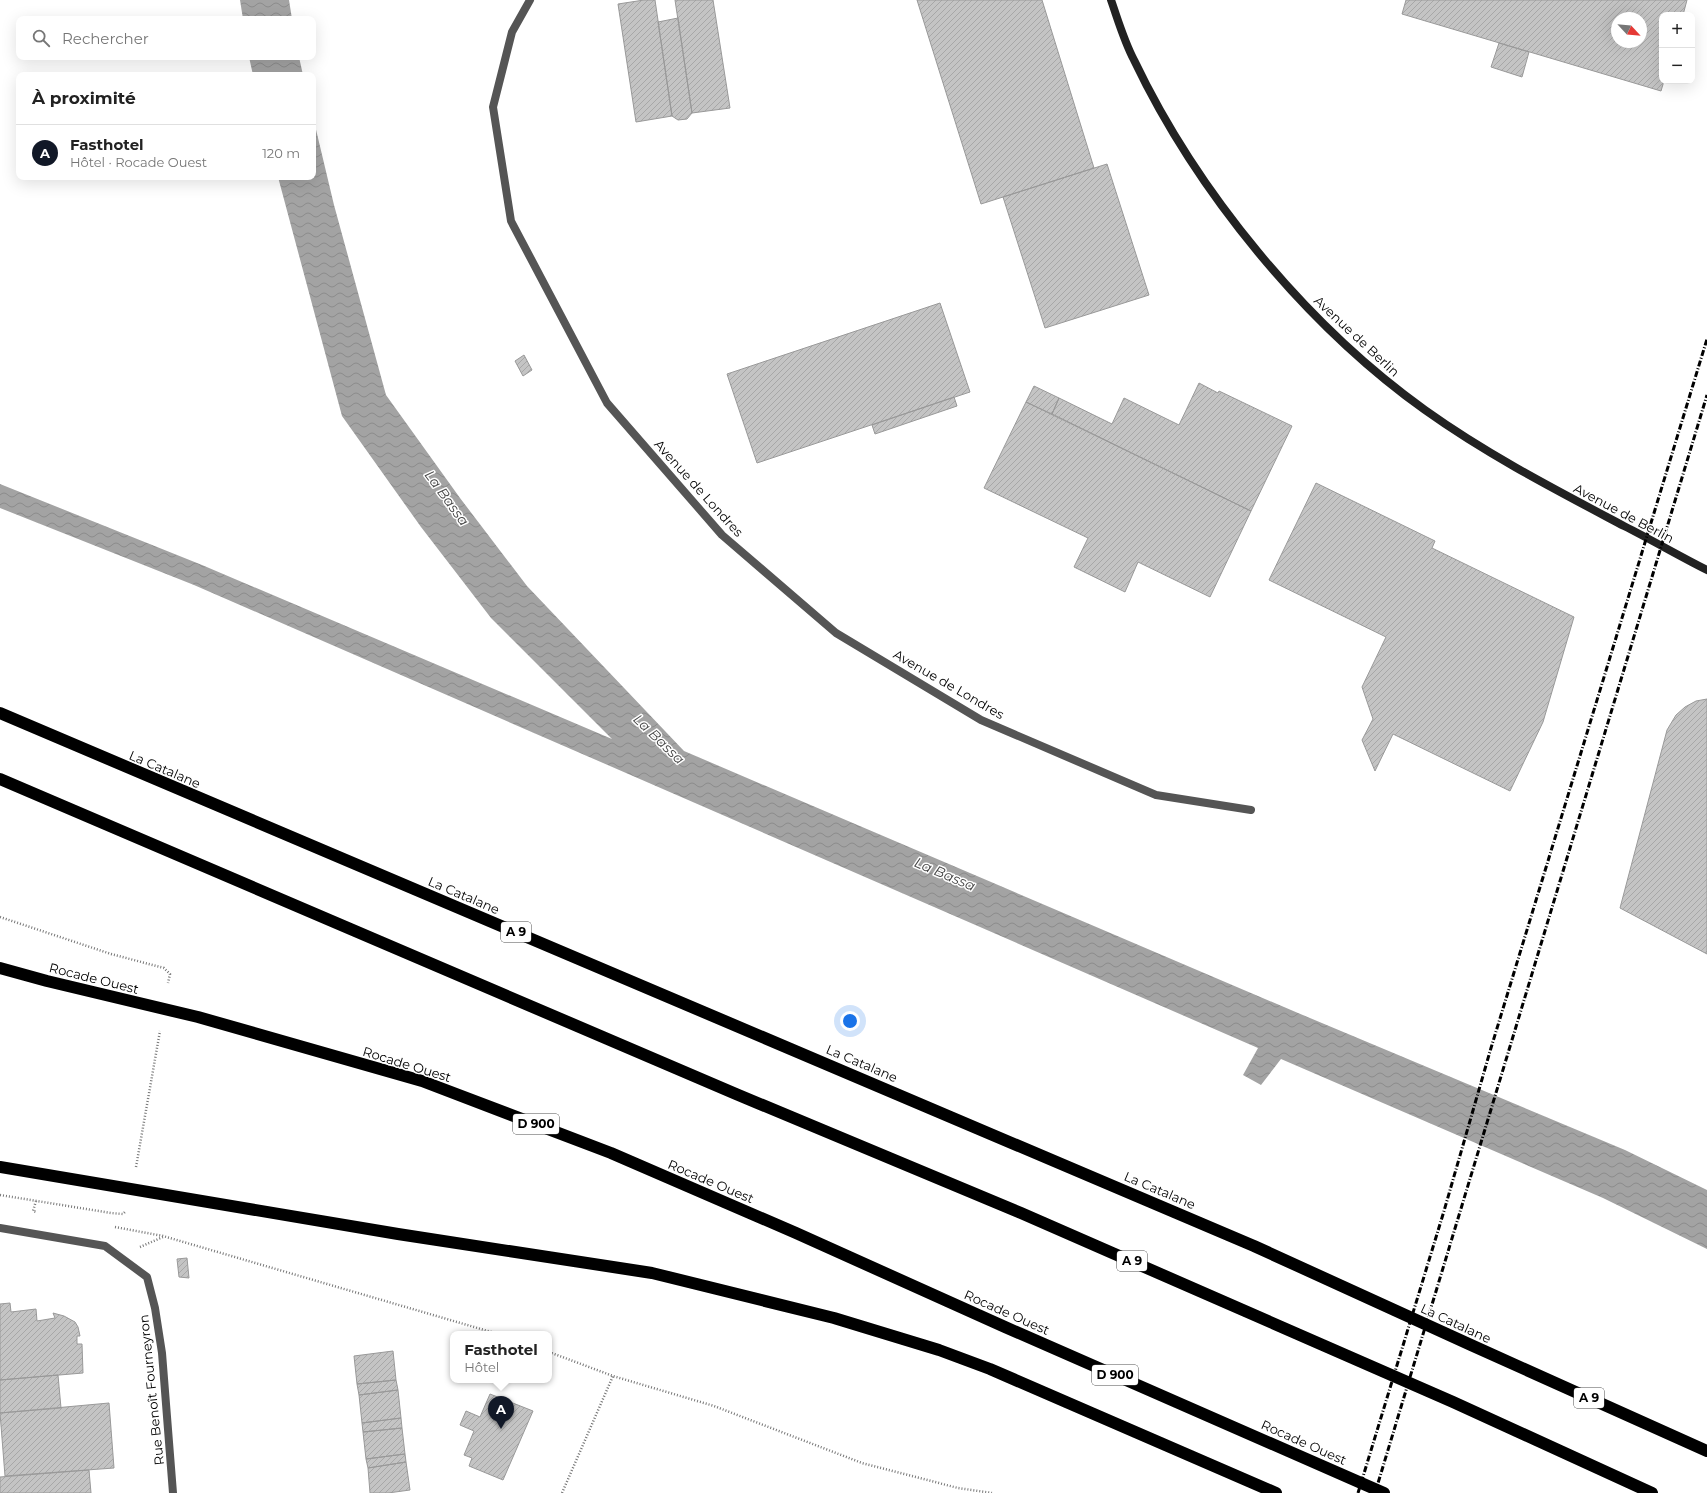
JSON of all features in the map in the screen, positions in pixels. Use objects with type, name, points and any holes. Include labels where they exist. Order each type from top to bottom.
[{"type":"highway","name":"La Catalane","points":[[0,713],[1254,1246],[1707,1451]]},
{"type":"highway","name":"A 9","points":[[0,778],[736,1094],[1021,1213],[1318,1342],[1652,1493]]},
{"type":"highway","name":"Rocade Ouest","points":[[0,968],[47,981],[198,1017],[422,1081],[611,1152],[1384,1493]]},
{"type":"highway","points":[[0,1167],[398,1234],[652,1273],[834,1318],[939,1350],[990,1369],[1276,1493]]},
{"type":"street","name":"Avenue de Londres","points":[[530,0],[512,32],[493,107],[511,221],[607,403],[722,535],[836,633],[981,720],[1156,795],[1251,810]]},
{"type":"street","name":"Avenue de Berlin","points":[[1111,0],[1133,58],[1160,110],[1198,172],[1279,277],[1369,368],[1474,444],[1530,477],[1707,570]]},
{"type":"street","name":"Rue Benoît Fourneyron","points":[[0,1228],[105,1246],[147,1277],[155,1308],[162,1353],[173,1493]]},
{"type":"path","points":[[0,917],[111,954],[164,968],[170,974],[168,983]]},
{"type":"path","points":[[135,1169],[160,1031]]},
{"type":"path","points":[[0,1195],[123,1214],[128,1209]]},
{"type":"path","points":[[163,1236],[488,1331]]},
{"type":"path","points":[[552,1353],[613,1376],[714,1406],[862,1463],[958,1488],[992,1493]]},
{"type":"path","points":[[562,1493],[613,1376]]},
{"type":"water","points":[[240,0],[289,0],[292,16],[243,16]]},
{"type":"water","points":[[250,60],[300,60],[302,72],[252,72]]},
{"type":"water","name":"La Bassa","points":[[316,130],[334,205],[386,395],[460,498],[527,586],[684,751],[1298,1013],[1625,1150],[1707,1190],[1707,1249],[1603,1198],[1281,1059],[1261,1085],[1243,1075],[1258,1048],[194,585],[0,508],[0,484],[202,565],[612,739],[491,618],[421,527],[342,416],[279,180],[316,180]]},
{"type":"building","points":[[655,0],[672,116],[636,122],[618,4]]},
{"type":"building","points":[[675,0],[713,0],[730,108],[692,113]]},
{"type":"building","points":[[917,0],[1042,0],[1094,168],[981,204]]},
{"type":"building","points":[[1406,0],[1687,0],[1684,12],[1659,12],[1659,84],[1663,84],[1661,91],[1402,14]]},
{"type":"building","points":[[678,18],[692,113],[687,119],[678,120],[672,116],[658,22]]},
{"type":"building","points":[[1499,43],[1529,52],[1522,77],[1491,67]]},
{"type":"building","points":[[1107,164],[1149,295],[1045,328],[1003,197]]},
{"type":"building","points":[[940,303],[970,392],[757,463],[727,374]]},
{"type":"building","points":[[524,355],[532,370],[523,376],[515,361]]},
{"type":"building","points":[[1199,383],[1292,426],[1251,511],[1052,414],[1059,398],[1112,424],[1124,398],[1179,425]]},
{"type":"building","points":[[1034,386],[1059,398],[1052,414],[1026,402]]},
{"type":"building","points":[[954,397],[957,406],[875,434],[872,425]]},
{"type":"building","points":[[1026,402],[1251,511],[1210,597],[1138,562],[1125,592],[1074,567],[1088,538],[984,488]]},
{"type":"building","points":[[1316,483],[1435,541],[1432,548],[1574,617],[1543,722],[1510,791],[1393,734],[1375,771],[1362,740],[1373,719],[1362,687],[1386,637],[1269,580]]},
{"type":"building","points":[[1707,699],[1707,954],[1620,908],[1667,730],[1676,715],[1685,707],[1696,701]]},
{"type":"building","points":[[187,1258],[189,1278],[179,1277],[177,1259]]},
{"type":"building","points":[[10,1303],[11,1312],[36,1309],[37,1321],[55,1318],[53,1313],[64,1316],[75,1322],[80,1336],[77,1336],[77,1344],[82,1344],[83,1373],[0,1380],[0,1304]]},
{"type":"building","points":[[393,1351],[396,1380],[357,1384],[354,1356]]},
{"type":"building","points":[[58,1375],[61,1408],[0,1413],[0,1380]]},
{"type":"building","points":[[396,1380],[398,1390],[359,1395],[357,1384]]},
{"type":"building","points":[[398,1390],[401,1418],[362,1423],[359,1395]]},
{"type":"building","points":[[490,1394],[533,1411],[503,1480],[469,1466],[472,1458],[464,1455],[474,1431],[460,1425],[466,1411],[480,1417]]},
{"type":"building","points":[[109,1403],[114,1468],[5,1476],[0,1413]]},
{"type":"building","points":[[401,1418],[402,1428],[363,1432],[362,1423]]},
{"type":"building","points":[[402,1428],[405,1454],[366,1459],[363,1432]]},
{"type":"building","points":[[405,1454],[406,1462],[368,1468],[366,1459]]},
{"type":"building","points":[[406,1462],[410,1490],[388,1493],[370,1493],[368,1468]]},
{"type":"building","points":[[89,1470],[91,1493],[0,1493],[0,1477]]},
{"type":"railway","points":[[1358,1493],[1444,1211],[1491,1048],[1707,339]]},
{"type":"railway","points":[[1375,1493],[1707,395]]},
{"type":"place","name":"Fasthotel","points":[[501,1429]]}]
